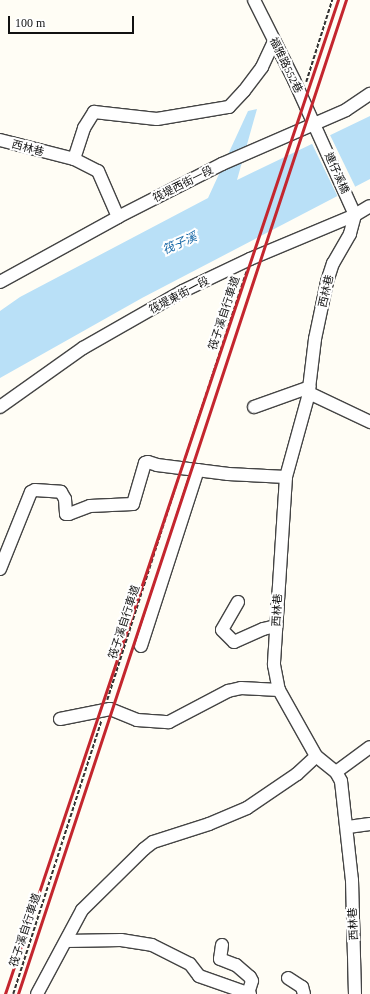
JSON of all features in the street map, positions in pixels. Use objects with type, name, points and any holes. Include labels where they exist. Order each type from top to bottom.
[{"type":"street","name":"福雅路552巷","points":[[254,0],[316,128]]},
{"type":"street","points":[[74,159],[84,128],[94,112],[157,118],[229,107],[253,79],[274,41]]},
{"type":"street","name":"筏堤西街一段","points":[[0,282],[118,217],[222,164],[316,128],[370,94]]},
{"type":"street","name":"連仔溪橋","points":[[316,128],[354,211]]},
{"type":"street","name":"西林巷","points":[[0,140],[74,159],[98,171],[118,217]]},
{"type":"street","name":"筏堤東街一段","points":[[0,407],[83,348],[183,291],[354,211],[370,206]]},
{"type":"street","name":"西林巷","points":[[354,211],[350,234],[333,263],[327,282],[316,339],[309,390],[286,477],[274,665],[279,690],[316,756],[336,772],[341,781],[348,827],[352,880],[355,994]]},
{"type":"street","points":[[254,407],[309,390],[370,422]]},
{"type":"street","points":[[0,569],[31,492],[35,490],[61,492],[64,495],[66,514],[96,506],[130,505],[135,500],[145,464],[148,462],[157,465],[243,476],[286,477]]},
{"type":"street","points":[[141,646],[198,470]]},
{"type":"street","points":[[238,602],[222,630],[234,642],[263,628],[276,626]]},
{"type":"street","points":[[60,719],[110,709],[136,720],[168,722],[228,691],[241,688],[279,690]]},
{"type":"street","points":[[336,772],[370,747]]},
{"type":"street","points":[[37,994],[82,910],[144,849],[153,842],[244,810],[297,774],[316,756]]},
{"type":"street","points":[[348,827],[370,824]]},
{"type":"street","points":[[66,941],[120,940],[152,945],[190,964],[199,976],[249,993],[252,982],[250,977],[236,965],[220,959],[222,945]]},
{"type":"street","points":[[288,978],[302,987],[304,994]]},
{"type":"path","points":[[305,88],[332,0]]},
{"type":"path","name":"筏子溪自行車道","points":[[106,704],[181,468],[250,259]]},
{"type":"path","name":"筏子溪自行車道","points":[[13,994],[101,719]]},
{"type":"water","name":"筏子溪","points":[[257,109],[237,180],[370,116],[370,179],[142,298],[0,378],[0,311],[20,297],[208,198],[248,111]]},
{"type":"pier","points":[[329,133],[356,189],[338,197],[311,142]]},
{"type":"railway","points":[[5,994],[338,0]]},
{"type":"railway","points":[[18,994],[346,0]]}]
